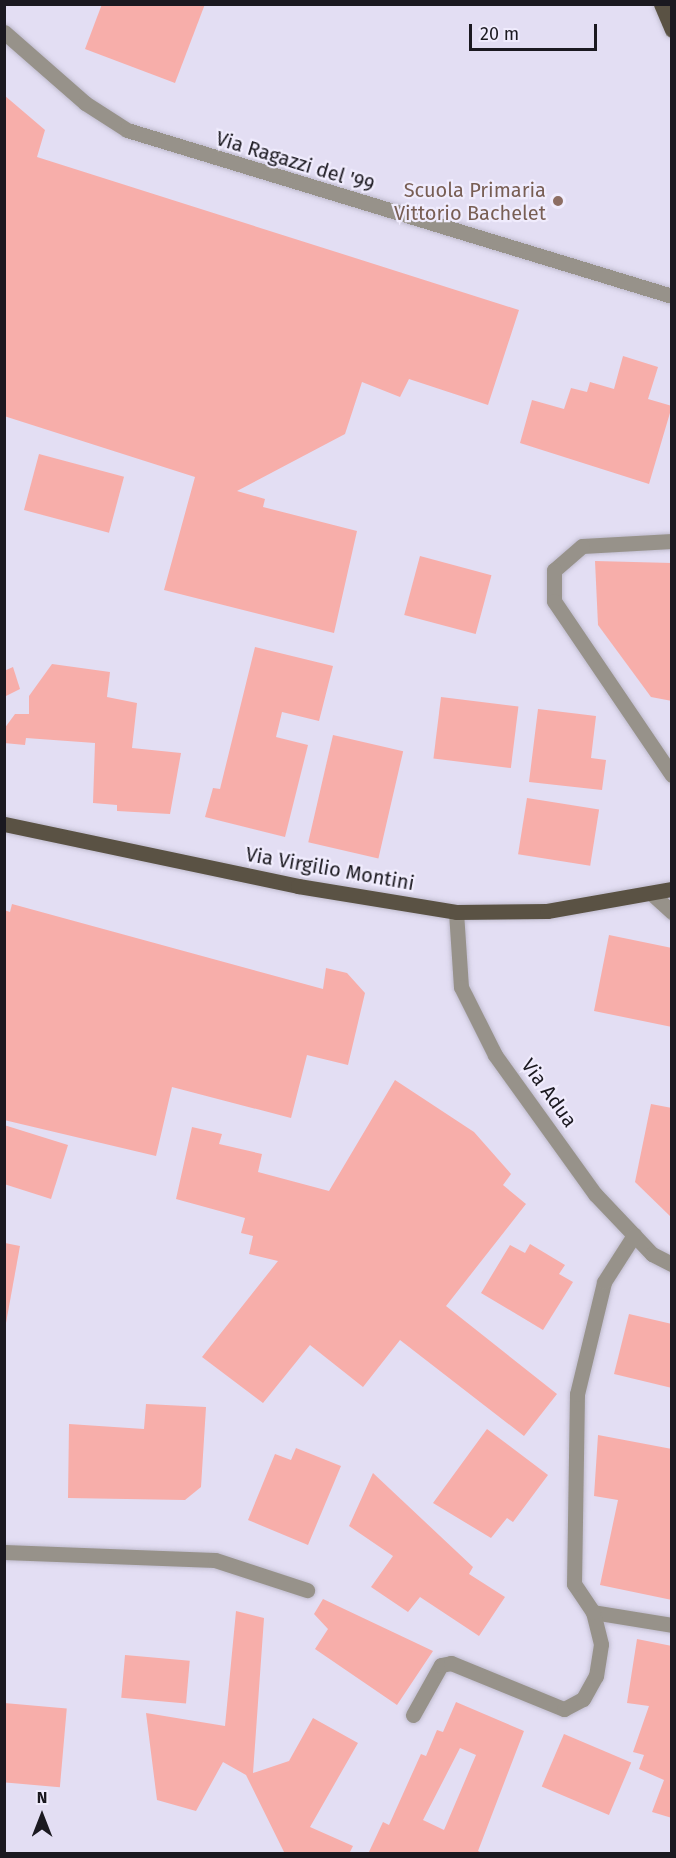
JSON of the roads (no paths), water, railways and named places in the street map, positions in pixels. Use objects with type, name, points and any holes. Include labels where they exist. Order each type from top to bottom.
[{"type":"main road","points":[[661,4],[672,30]]},
{"type":"main road","name":"Via Virgilio Montini","points":[[4,824],[298,886],[456,912],[547,911],[672,889]]},
{"type":"street","name":"Via Ragazzi del '99","points":[[4,32],[85,103],[127,130],[672,296]]},
{"type":"street","points":[[672,541],[582,546],[554,570],[554,601],[672,775]]},
{"type":"street","points":[[652,894],[672,912]]},
{"type":"street","name":"Via Adua","points":[[456,912],[462,987],[495,1055],[595,1194],[652,1254],[672,1264]]},
{"type":"street","points":[[412,1715],[441,1665],[452,1663],[564,1709],[583,1699],[596,1676],[601,1644],[593,1612],[574,1584],[577,1394],[604,1282],[634,1235]]},
{"type":"street","points":[[4,1552],[215,1560],[307,1590]]},
{"type":"street","points":[[593,1612],[672,1625]]},
{"type":"place","name":"Scuola Primaria Vittorio Bachelet","points":[[558,201]]}]
